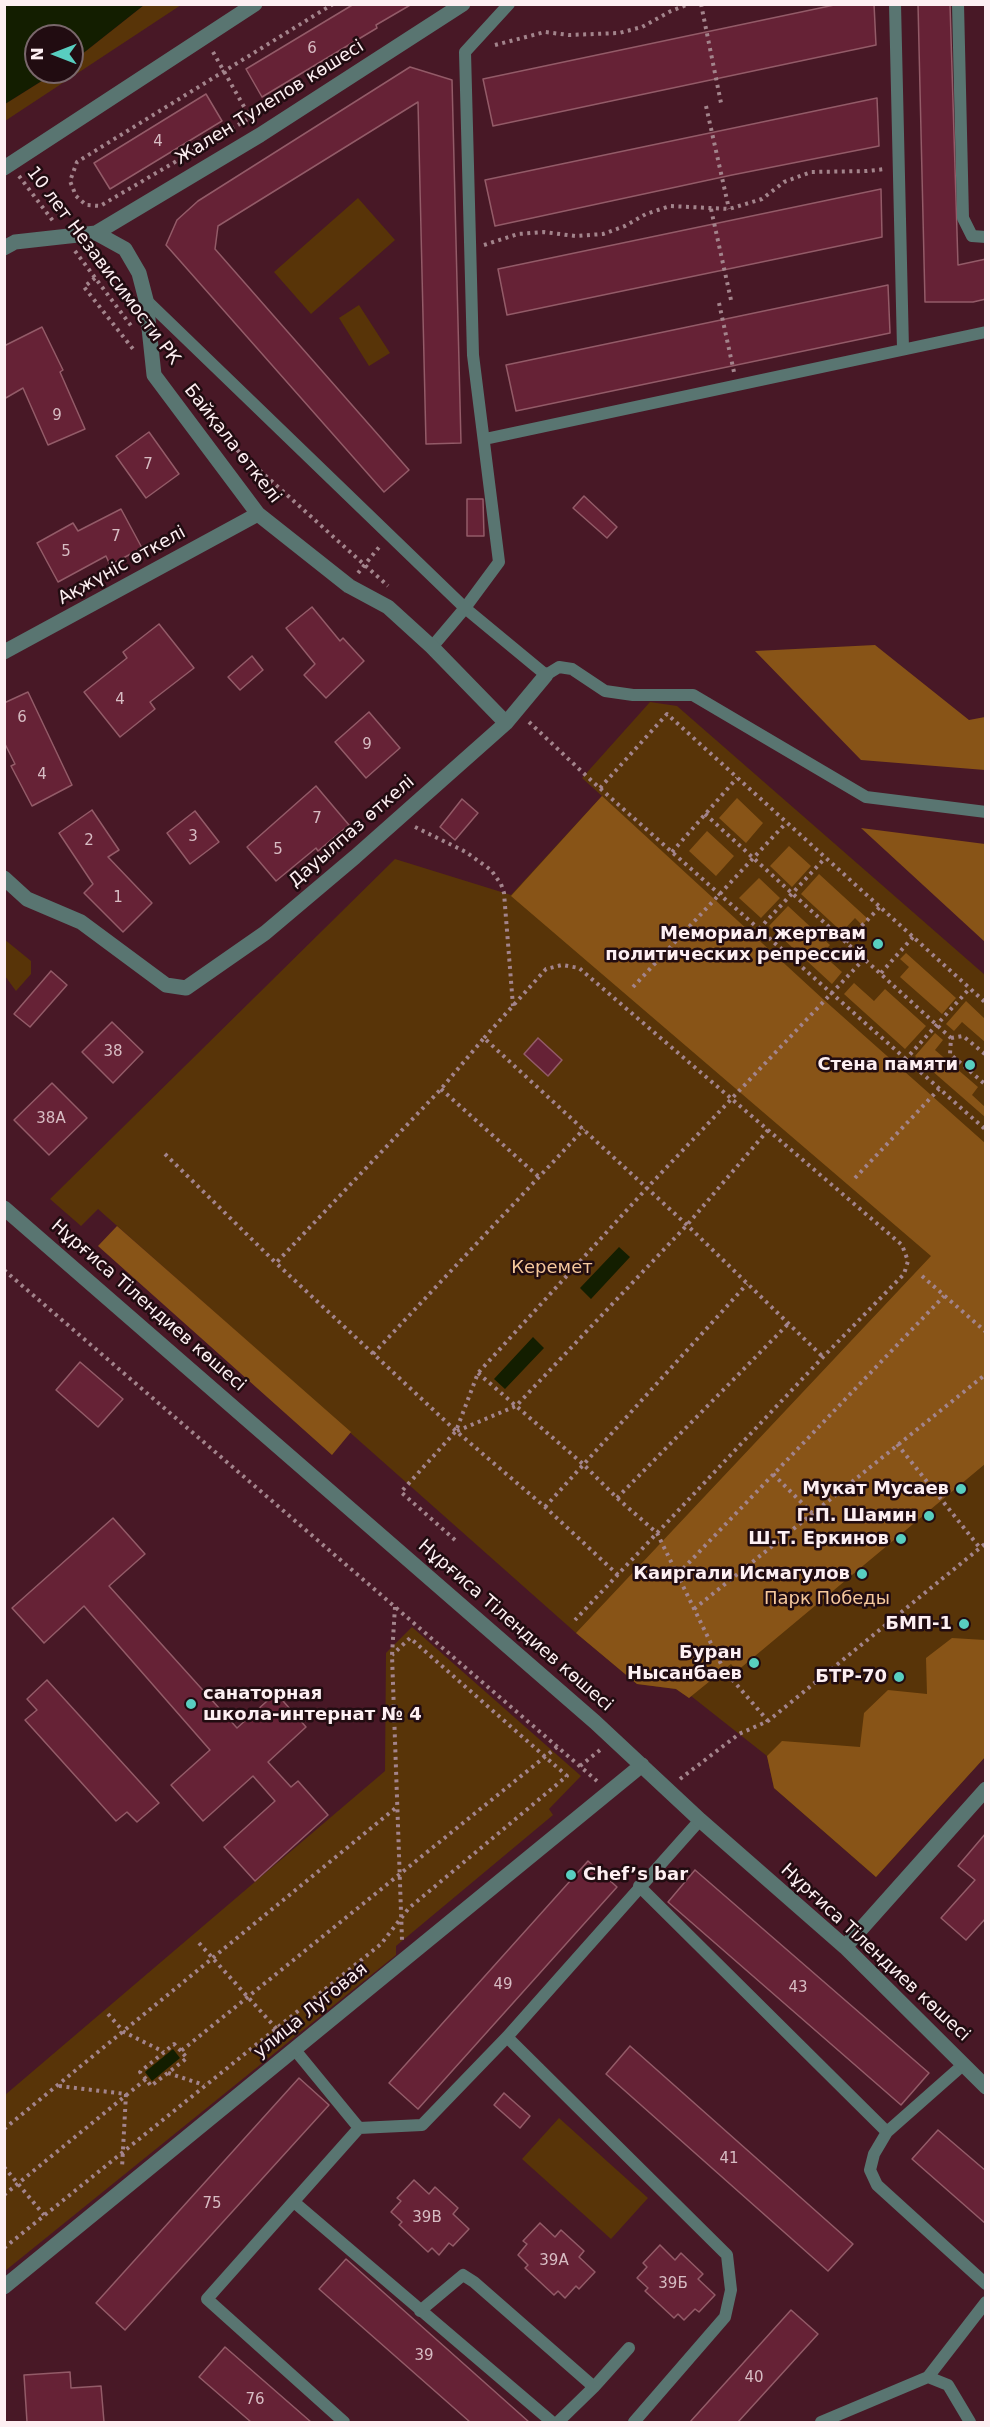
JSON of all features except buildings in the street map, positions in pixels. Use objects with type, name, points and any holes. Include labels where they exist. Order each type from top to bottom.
[{"type":"street","points":[[4,168],[255,4]]},
{"type":"street","name":"Жален Тулепов көшесі","points":[[96,232],[260,135],[463,4]]},
{"type":"street","points":[[4,248],[15,242],[96,232],[125,249],[139,273],[147,300],[154,375]]},
{"type":"street","name":"Байқала өткелі","points":[[154,375],[258,514],[349,586],[388,607],[432,647],[506,723]]},
{"type":"street","name":"Ақжүніс өткелі","points":[[4,652],[258,514]]},
{"type":"street","name":"Дауылпаз өткелі","points":[[4,878],[27,899],[81,922],[166,985],[186,988],[265,933],[398,819],[506,723],[546,675]]},
{"type":"street","name":"Нұрғиса Тілендиев көшесі","points":[[4,1208],[425,1572],[613,1738],[700,1820],[845,1947],[986,2087]]},
{"type":"street","name":"улица Луговая","points":[[4,2287],[642,1765]]},
{"type":"street","points":[[845,1947],[986,1789]]},
{"type":"lane","points":[[432,647],[499,562],[473,355],[465,52],[509,4]]},
{"type":"lane","points":[[895,4],[903,349]]},
{"type":"lane","points":[[958,4],[963,218],[972,236],[986,237]]},
{"type":"lane","points":[[147,300],[465,608],[546,675],[559,667],[572,669],[605,691],[633,695],[693,694],[866,797],[986,812]]},
{"type":"lane","points":[[485,439],[986,332]]},
{"type":"lane","points":[[344,2422],[207,2299],[359,2128],[422,2125],[507,2037],[700,1820]]},
{"type":"lane","points":[[639,1886],[887,2132]]},
{"type":"lane","points":[[507,2037],[727,2255],[730,2289],[725,2317],[634,2422]]},
{"type":"lane","points":[[295,2050],[359,2128]]},
{"type":"lane","points":[[964,2064],[887,2132],[874,2154],[870,2170],[877,2185],[986,2284]]},
{"type":"lane","points":[[294,2202],[552,2422]]},
{"type":"lane","points":[[420,2311],[463,2275],[474,2282],[594,2387]]},
{"type":"lane","points":[[821,2422],[928,2377],[986,2302]]},
{"type":"lane","points":[[558,2422],[629,2348]]},
{"type":"lane","points":[[928,2377],[948,2385],[970,2422]]},
{"type":"path","points":[[260,111],[100,206],[86,205],[76,196],[70,181],[76,162],[333,4]]},
{"type":"path","points":[[465,52],[545,32],[569,35],[619,33],[642,27],[689,4]]},
{"type":"path","points":[[701,4],[721,104]]},
{"type":"path","points":[[204,37],[260,135]]},
{"type":"path","points":[[706,106],[729,209]]},
{"type":"path","points":[[469,251],[518,234],[544,232],[575,236],[603,234],[625,226],[646,214],[670,206],[729,209],[762,199],[784,182],[811,172],[867,171],[898,167]]},
{"type":"path","name":"10 лет Независимости РК","points":[[18,175],[53,222]]},
{"type":"path","points":[[711,209],[731,300]]},
{"type":"path","name":"10 лет Независимости РК","points":[[74,250],[136,333]]},
{"type":"path","points":[[95,278],[84,287],[154,375]]},
{"type":"path","points":[[719,303],[737,384]]},
{"type":"path","points":[[224,438],[365,564],[389,535]]},
{"type":"path","points":[[516,710],[600,788],[986,1130]]},
{"type":"path","points":[[600,788],[667,714],[986,1003]]},
{"type":"path","points":[[672,852],[737,778]]},
{"type":"path","points":[[705,814],[951,1038]]},
{"type":"path","points":[[398,819],[466,852],[491,870],[501,884],[504,893],[513,1006]]},
{"type":"path","points":[[633,987],[786,823]]},
{"type":"path","points":[[759,929],[825,858]]},
{"type":"path","points":[[846,942],[880,907]]},
{"type":"path","points":[[881,973],[913,937]]},
{"type":"path","points":[[454,1540],[401,1492],[456,1431],[478,1373],[647,1188],[864,959]]},
{"type":"path","points":[[276,1263],[441,1089],[546,969],[562,965],[579,968],[902,1245],[908,1261],[904,1274],[575,1620]]},
{"type":"path","points":[[905,1060],[970,988]]},
{"type":"path","points":[[951,1038],[963,1036],[986,1055]]},
{"type":"path","points":[[484,1038],[687,1225],[823,1357]]},
{"type":"path","points":[[951,1038],[950,1054],[986,1085]]},
{"type":"path","points":[[441,1089],[539,1177]]},
{"type":"path","points":[[855,1178],[939,1089]]},
{"type":"path","points":[[373,1354],[584,1129]]},
{"type":"path","points":[[456,1431],[516,1406],[687,1225],[768,1130]]},
{"type":"path","points":[[165,1154],[373,1354],[618,1575]]},
{"type":"path","points":[[4,1270],[609,1791]]},
{"type":"path","points":[[922,1276],[986,1332]]},
{"type":"path","points":[[545,1507],[747,1284]]},
{"type":"path","points":[[678,1574],[944,1296]]},
{"type":"path","points":[[617,1498],[789,1323]]},
{"type":"path","points":[[478,1373],[583,1464],[657,1533],[724,1670],[768,1721]]},
{"type":"path","points":[[694,1609],[986,1374]]},
{"type":"path","points":[[897,1444],[980,1548]]},
{"type":"path","points":[[773,1474],[812,1513]]},
{"type":"path","points":[[668,1789],[739,1734],[768,1721],[986,1543]]},
{"type":"path","points":[[395,1607],[392,1655],[403,1962]]},
{"type":"path","points":[[4,2247],[381,1944],[409,1908],[567,1776],[410,1638],[392,1655]]},
{"type":"path","points":[[580,1766],[613,1738]]},
{"type":"path","points":[[181,2051],[557,1747]]},
{"type":"path","points":[[4,2129],[398,1806]]},
{"type":"path","points":[[199,1943],[284,2038]]},
{"type":"path","points":[[108,2014],[124,2032],[164,2052]]},
{"type":"path","points":[[174,2044],[187,2058],[151,2086],[140,2072],[164,2052],[174,2044]]},
{"type":"path","points":[[168,2073],[205,2085]]},
{"type":"path","points":[[4,2194],[146,2079]]},
{"type":"path","points":[[58,2085],[126,2094]]},
{"type":"path","points":[[122,2169],[126,2094]]},
{"type":"path","points":[[4,2167],[44,2215]]},
{"type":"green space","points":[[144,5],[181,5],[84,69],[84,52]]},
{"type":"green space","points":[[37,84],[61,84],[5,121],[5,104]]},
{"type":"green space","points":[[358,198],[395,240],[311,314],[274,272]]},
{"type":"green space","points":[[359,305],[390,353],[369,366],[339,318]]},
{"type":"green space","points":[[650,702],[677,706],[985,975],[985,1757],[876,1877],[774,1788],[767,1756],[691,1696],[689,1698],[676,1689],[637,1684],[576,1633],[98,1209],[81,1226],[50,1199],[395,859],[511,895],[602,796],[582,778]]},
{"type":"green space","points":[[4,939],[31,961],[31,974],[16,991],[5,976]]},
{"type":"green space","points":[[412,1627],[581,1776],[549,1809],[553,1815],[396,1946],[396,1955],[5,2271],[5,2095],[385,1771],[386,1653]]},
{"type":"green space","points":[[559,2118],[648,2198],[611,2239],[522,2159]]},
{"type":"shaded area","points":[[5,4],[144,4],[84,52],[84,24],[24,24],[24,84],[37,84],[5,104]]},
{"type":"shaded area","points":[[875,645],[969,720],[985,717],[985,770],[861,760],[755,651]]},
{"type":"shaded area","points":[[602,796],[824,1000],[985,1143],[985,1464],[737,1671],[731,1664],[689,1698],[676,1689],[637,1684],[576,1633],[931,1256],[511,896]]},
{"type":"shaded area","points":[[737,798],[763,823],[746,843],[719,818]]},
{"type":"shaded area","points":[[861,828],[985,844],[985,942]]},
{"type":"shaded area","points":[[707,831],[734,856],[716,876],[689,851]]},
{"type":"shaded area","points":[[789,846],[811,866],[792,887],[770,866]]},
{"type":"shaded area","points":[[819,874],[868,919],[862,925],[855,918],[842,932],[801,894]]},
{"type":"shaded area","points":[[759,878],[780,898],[761,918],[739,898]]},
{"type":"shaded area","points":[[788,906],[830,945],[822,954],[842,972],[832,984],[769,926]]},
{"type":"shaded area","points":[[906,953],[956,998],[942,1014],[900,977],[909,967],[900,959]]},
{"type":"shaded area","points":[[854,983],[874,1001],[885,989],[926,1026],[905,1049],[844,994]]},
{"type":"shaded area","points":[[966,1001],[985,1019],[985,1042],[962,1022],[954,1031],[946,1024]]},
{"type":"shaded area","points":[[935,1033],[943,1040],[935,1050],[978,1087],[972,1095],[985,1107],[985,1117],[915,1056]]},
{"type":"shaded area","points":[[117,1226],[351,1432],[332,1455],[98,1246]]},
{"type":"shaded area","points":[[619,1247],[630,1257],[591,1299],[580,1288]]},
{"type":"shaded area","points":[[533,1337],[544,1348],[505,1389],[494,1379]]},
{"type":"shaded area","points":[[952,1638],[985,1640],[985,1757],[876,1877],[774,1788],[767,1756],[782,1741],[860,1747],[864,1713],[888,1690],[927,1694],[926,1658]]},
{"type":"shaded area","points":[[173,2049],[180,2058],[152,2081],[145,2072]]},
{"type":"place","name":"Мемориал жертвам политических репрессий","points":[[878,944]]},
{"type":"place","name":"Стена памяти","points":[[970,1065]]},
{"type":"place","name":"Мукат Мусаев","points":[[961,1489]]},
{"type":"place","name":"Г.П. Шамин","points":[[929,1516]]},
{"type":"place","name":"Ш.Т. Еркинов","points":[[901,1539]]},
{"type":"place","name":"Каиргали Исмагулов","points":[[862,1574]]},
{"type":"place","name":"БМП-1","points":[[964,1624]]},
{"type":"place","name":"Буран Нысанбаев","points":[[754,1663]]},
{"type":"place","name":"БТР-70","points":[[899,1677]]},
{"type":"place","name":"санаторная школа-интернат № 4","points":[[191,1704]]},
{"type":"place","name":"Chef’s bar","points":[[571,1875]]},
{"type":"park label","name":"Керемет","points":[[552,1268]]},
{"type":"park label","name":"Парк Победы","points":[[827,1599]]}]
